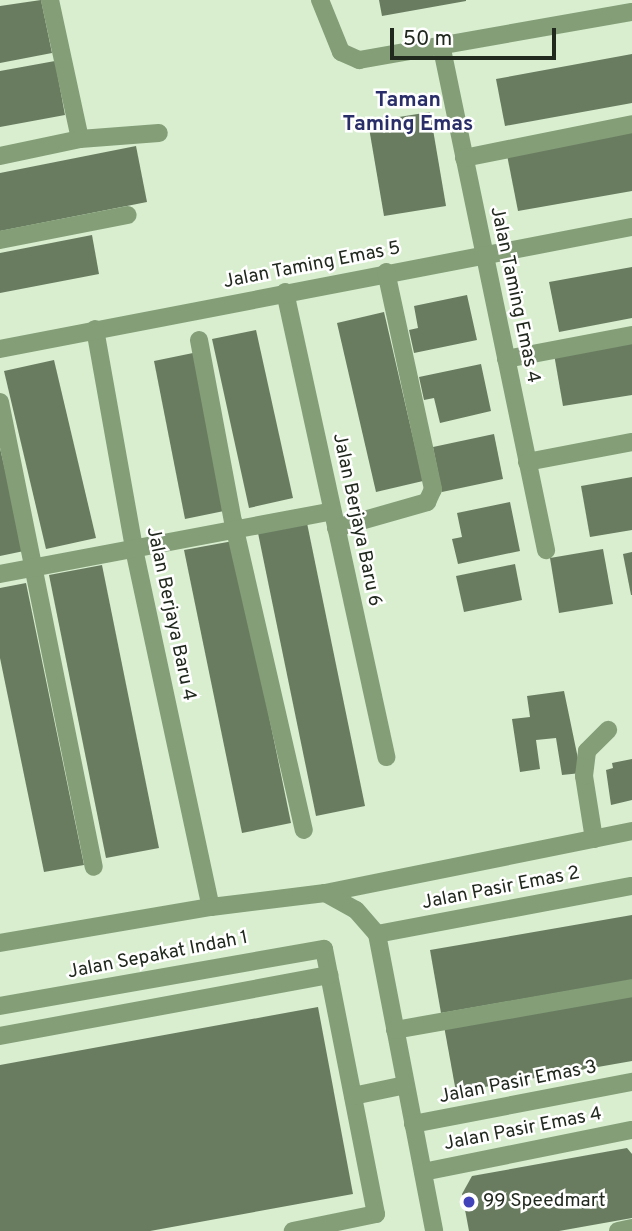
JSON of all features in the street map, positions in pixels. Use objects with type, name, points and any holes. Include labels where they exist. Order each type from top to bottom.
[{"type":"street","points":[[50,0],[80,139]]},
{"type":"street","points":[[320,0],[341,52],[359,60],[442,49],[632,12]]},
{"type":"street","name":"Jalan Taming Emas 4","points":[[442,49],[546,550]]},
{"type":"street","points":[[464,158],[632,124]]},
{"type":"street","points":[[0,156],[80,139],[159,133]]},
{"type":"street","points":[[0,240],[128,215]]},
{"type":"street","name":"Jalan Taming Emas 5","points":[[0,349],[386,272],[632,227]]},
{"type":"street","points":[[0,574],[235,529],[334,519],[427,502],[433,489],[386,272]]},
{"type":"street","name":"Jalan Berjaya Baru 6","points":[[285,292],[386,757]]},
{"type":"street","name":"Jalan Berjaya Baru 4","points":[[95,330],[134,549],[211,907]]},
{"type":"street","points":[[506,359],[632,335]]},
{"type":"street","points":[[199,340],[235,529],[304,830]]},
{"type":"street","points":[[0,401],[94,867]]},
{"type":"street","points":[[527,462],[632,442]]},
{"type":"street","points":[[594,839],[584,776],[587,751],[608,730]]},
{"type":"street","points":[[0,943],[211,907],[326,893],[632,831]]},
{"type":"street","name":"Jalan Pasir Emas 2","points":[[377,934],[632,886]]},
{"type":"street","points":[[326,893],[356,910],[377,934],[434,1231]]},
{"type":"street","name":"Jalan Sepakat Indah 1","points":[[0,1006],[324,949],[329,975]]},
{"type":"street","points":[[0,1036],[329,975],[376,1214],[293,1231]]},
{"type":"street","points":[[156,979],[161,1006]]},
{"type":"street","points":[[395,1030],[632,988]]},
{"type":"street","name":"Jalan Pasir Emas 3","points":[[413,1124],[632,1083]]},
{"type":"street","points":[[353,1096],[405,1085]]},
{"type":"street","name":"Jalan Pasir Emas 4","points":[[423,1172],[632,1130]]},
{"type":"street","points":[[618,1231],[632,1228]]},
{"type":"building","points":[[41,0],[52,53],[0,63],[0,6]]},
{"type":"building","points":[[379,0],[466,0],[466,1],[382,16]]},
{"type":"building","points":[[632,54],[632,103],[505,126],[496,79]]},
{"type":"building","points":[[55,61],[65,115],[0,127],[0,71]]},
{"type":"building","points":[[430,112],[446,206],[384,216],[368,122]]},
{"type":"building","points":[[632,132],[632,191],[518,211],[507,155]]},
{"type":"building","points":[[136,146],[147,202],[0,231],[0,173]]},
{"type":"building","points":[[92,235],[99,274],[0,293],[0,253]]},
{"type":"building","points":[[632,267],[632,318],[559,332],[549,282]]},
{"type":"building","points":[[467,295],[477,340],[414,353],[409,330],[418,328],[414,306]]},
{"type":"building","points":[[384,312],[423,481],[376,492],[337,323]]},
{"type":"building","points":[[256,330],[293,498],[249,508],[212,339]]},
{"type":"building","points":[[632,341],[632,395],[563,406],[554,354]]},
{"type":"building","points":[[193,353],[224,511],[185,519],[154,361]]},
{"type":"building","points":[[54,360],[96,538],[46,549],[4,371]]},
{"type":"building","points":[[481,364],[491,411],[440,423],[434,398],[424,400],[419,377]]},
{"type":"building","points":[[494,434],[503,479],[442,492],[433,447]]},
{"type":"building","points":[[0,448],[24,551],[0,556]]},
{"type":"building","points":[[632,477],[632,530],[590,537],[581,486]]},
{"type":"building","points":[[510,502],[520,551],[458,564],[452,539],[462,537],[457,513]]},
{"type":"building","points":[[307,523],[365,806],[316,816],[258,533]]},
{"type":"building","points":[[233,541],[291,823],[242,833],[184,550]]},
{"type":"building","points":[[603,549],[613,604],[559,613],[550,558]]},
{"type":"building","points":[[632,552],[632,595],[631,595],[623,554]]},
{"type":"building","points":[[515,564],[522,600],[464,612],[456,576]]},
{"type":"building","points":[[102,565],[159,848],[106,858],[49,575]]},
{"type":"building","points":[[26,583],[84,865],[44,872],[0,658],[0,588]]},
{"type":"building","points":[[564,691],[581,773],[562,775],[556,738],[536,740],[540,769],[520,772],[512,719],[530,717],[527,696]]},
{"type":"building","points":[[632,759],[632,800],[611,805],[606,770],[613,768],[612,763]]},
{"type":"building","points":[[632,915],[632,980],[441,1013],[430,950]]},
{"type":"building","points":[[632,993],[632,1061],[456,1092],[444,1026]]},
{"type":"building","points":[[318,1007],[353,1194],[150,1231],[0,1231],[0,1065]]},
{"type":"building","points":[[627,1148],[632,1154],[632,1218],[559,1231],[469,1231],[462,1194],[472,1176]]},
{"type":"place","name":"99 Speedmart","points":[[469,1202]]},
{"type":"district","name":"Taman Taming Emas","points":[[408,113]]}]
